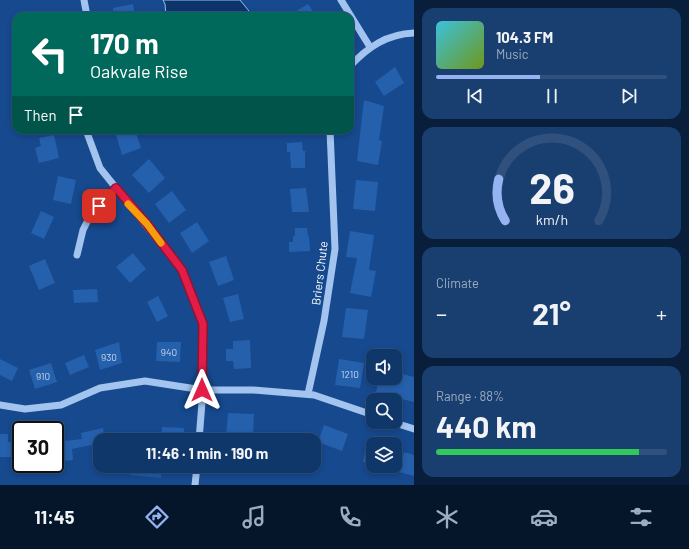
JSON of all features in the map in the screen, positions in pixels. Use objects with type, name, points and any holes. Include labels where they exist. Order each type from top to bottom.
[{"type":"street","points":[[84,0],[86,12]]},
{"type":"street","points":[[341,0],[348,12]]},
{"type":"street","points":[[354,21],[370,47]]},
{"type":"street","points":[[354,62],[370,47],[381,40],[393,36],[414,33]]},
{"type":"street","points":[[87,134],[100,168],[147,224],[182,270],[203,324],[199,433]]},
{"type":"street","name":"Briers Chute","points":[[308,394],[324,322],[335,249],[330,134]]},
{"type":"street","points":[[77,255],[83,230],[91,214],[116,188]]},
{"type":"street","points":[[0,406],[25,409],[61,405],[100,388],[145,381],[202,390],[253,390],[308,394],[366,413]]},
{"type":"street","points":[[402,425],[414,429]]},
{"type":"street","points":[[195,485],[196,473]]},
{"type":"shaded area","points":[[163,0],[240,0],[250,12],[166,12]]},
{"type":"shaded area","points":[[130,473],[161,473],[161,478],[130,475]]},
{"type":"building","points":[[133,4],[134,12],[114,12],[113,8]]},
{"type":"building","points":[[308,4],[313,12],[295,12]]},
{"type":"building","points":[[395,67],[404,83],[384,96],[375,82]]},
{"type":"building","points":[[364,100],[384,106],[379,140],[382,141],[378,165],[357,161]]},
{"type":"building","points":[[136,134],[141,148],[122,155],[116,135]]},
{"type":"building","points":[[54,135],[59,158],[39,163],[35,148],[41,146],[39,138]]},
{"type":"building","points":[[302,142],[303,151],[305,151],[305,168],[291,168],[290,152],[287,152],[287,143]]},
{"type":"building","points":[[149,159],[165,178],[149,193],[132,175]]},
{"type":"building","points":[[58,176],[76,180],[71,204],[53,200]]},
{"type":"building","points":[[356,180],[378,182],[375,211],[353,209]]},
{"type":"building","points":[[306,188],[309,212],[292,212],[290,189]]},
{"type":"building","points":[[172,191],[186,210],[169,223],[155,204]]},
{"type":"building","points":[[41,211],[54,217],[44,239],[31,233]]},
{"type":"building","points":[[197,222],[209,241],[192,253],[180,233]]},
{"type":"building","points":[[295,228],[307,228],[310,251],[289,252],[289,242],[293,242]]},
{"type":"building","points":[[350,231],[374,235],[369,270],[376,271],[371,297],[350,293],[357,258],[346,257]]},
{"type":"building","points":[[133,253],[146,269],[130,283],[116,267]]},
{"type":"building","points":[[226,256],[234,280],[218,286],[209,262]]},
{"type":"building","points":[[45,259],[55,283],[39,290],[29,266]]},
{"type":"building","points":[[97,289],[98,302],[74,303],[73,290]]},
{"type":"building","points":[[238,294],[244,319],[230,322],[223,298]]},
{"type":"building","points":[[158,296],[168,316],[157,322],[147,302]]},
{"type":"building","points":[[346,308],[368,310],[364,339],[342,337]]},
{"type":"building","points":[[250,340],[251,368],[234,369],[233,361],[226,361],[226,349],[233,349],[233,341]]},
{"type":"building","points":[[119,342],[122,363],[100,370],[95,350]]},
{"type":"building","points":[[157,342],[181,342],[180,362],[156,361]]},
{"type":"building","points":[[84,355],[89,367],[70,375],[65,363]]},
{"type":"building","points":[[0,359],[18,368],[12,381],[0,375]]},
{"type":"building","points":[[339,359],[364,363],[360,388],[335,385]]},
{"type":"building","points":[[51,363],[57,382],[35,389],[29,370]]},
{"type":"building","points":[[402,374],[414,377],[414,402],[402,399],[402,393],[376,393],[378,385],[402,385]]},
{"type":"building","points":[[228,413],[254,414],[253,433],[226,433]]},
{"type":"building","points":[[324,425],[348,434],[342,451],[321,443],[321,434]]},
{"type":"building","points":[[162,427],[184,428],[184,433],[162,433]]},
{"type":"building","points":[[103,428],[104,433],[93,433],[93,444],[72,449],[73,460],[64,461],[64,441],[82,439],[81,433]]},
{"type":"building","points":[[0,434],[8,434],[8,442],[12,442],[12,457],[0,457]]},
{"type":"building","points":[[366,446],[366,463],[363,462]]},
{"type":"building","points":[[404,452],[414,455],[414,476],[402,473],[402,460]]},
{"type":"slow traffic","points":[[128,204],[147,224],[161,243]]},
{"type":"route","points":[[99,206],[116,188],[123,198],[147,224],[182,270],[203,324],[202,390]]}]
